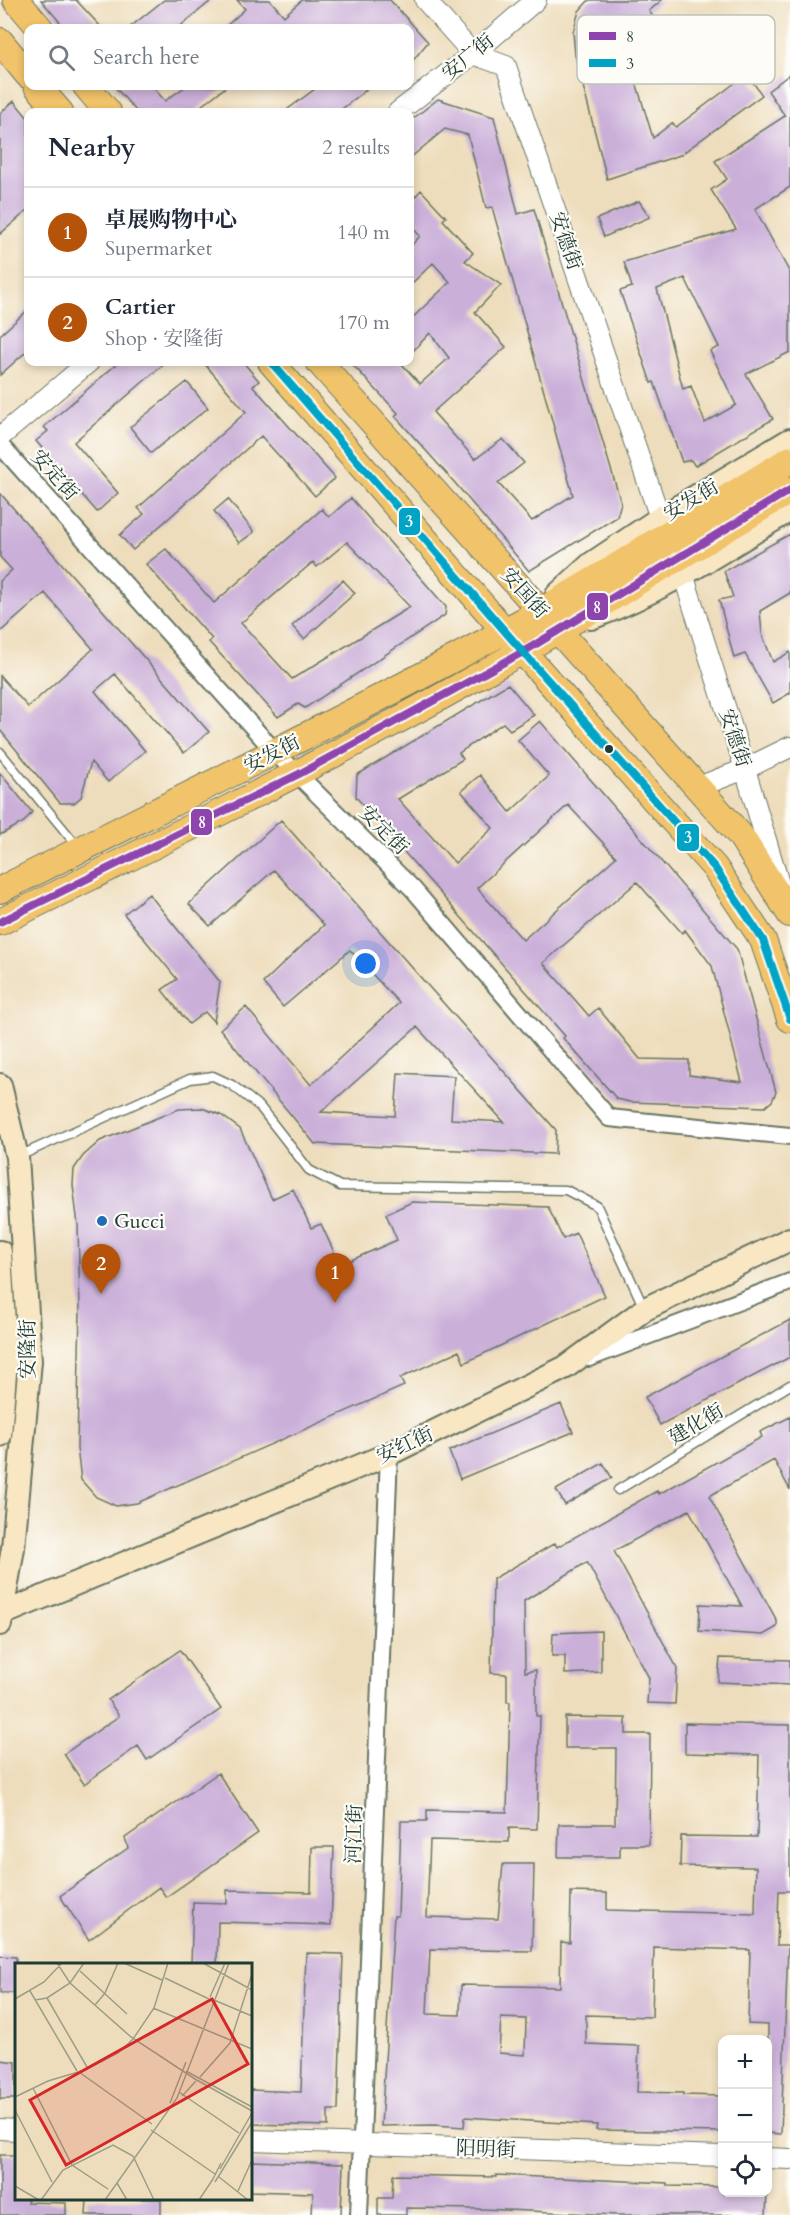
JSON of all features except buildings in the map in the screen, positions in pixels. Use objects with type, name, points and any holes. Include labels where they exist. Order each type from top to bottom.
[{"type":"highway","name":"安发街","points":[[648,561],[790,460]]},
{"type":"highway","name":"安发街","points":[[648,561],[790,490]]},
{"type":"main road","points":[[16,0],[37,24]]},
{"type":"main road","points":[[0,41],[24,70]]},
{"type":"main road","points":[[41,90],[57,108]]},
{"type":"main road","points":[[89,90],[105,108]]},
{"type":"main road","name":"安国街","points":[[274,366],[522,652],[716,868],[763,940],[790,1019]]},
{"type":"main road","name":"安国街","points":[[324,366],[740,835],[787,908]]},
{"type":"main road","name":"安发街","points":[[540,611],[591,564],[660,518],[790,440]]},
{"type":"main road","name":"安发街","points":[[558,630],[623,607],[790,510]]},
{"type":"main road","name":"安发街","points":[[0,890],[276,753],[579,591],[648,561]]},
{"type":"main road","name":"安发街","points":[[0,922],[299,774],[522,652],[558,630],[648,561]]},
{"type":"main road","name":"安隆街","points":[[0,1085],[17,1157],[30,1361],[13,1548],[1,1618]]},
{"type":"main road","name":"安红街","points":[[1,1618],[389,1454],[566,1367],[645,1309],[790,1239]]},
{"type":"main road","name":"安隆街","points":[[0,1252],[6,1361],[0,1435]]},
{"type":"street","name":"安德街","points":[[425,0],[473,54],[506,66],[660,518]]},
{"type":"street","name":"安广街","points":[[403,108],[473,54],[536,0]]},
{"type":"street","points":[[0,437],[84,366]]},
{"type":"street","name":"安定街","points":[[0,445],[276,753],[413,889],[609,1118],[790,1136]]},
{"type":"street","name":"安德街","points":[[683,574],[787,908]]},
{"type":"street","points":[[698,787],[745,770],[790,747]]},
{"type":"street","points":[[566,1367],[790,1282]]},
{"type":"street","name":"河江街","points":[[359,2215],[389,1454]]},
{"type":"street","points":[[0,2129],[15,2130]]},
{"type":"street","name":"阳明街","points":[[252,2140],[718,2156]]},
{"type":"street","points":[[772,2158],[790,2159]]},
{"type":"lane","points":[[0,752],[80,849]]},
{"type":"lane","points":[[17,1157],[190,1079],[213,1076],[232,1085],[260,1107],[309,1170],[340,1186],[566,1190],[597,1206],[645,1309]]},
{"type":"lane","name":"建化街","points":[[618,1490],[790,1385]]},
{"type":"transit line","name":"3","points":[[274,366],[523,652],[715,868],[763,940],[790,1019]]},
{"type":"transit line","name":"8","points":[[0,922],[299,774],[523,652],[790,490]]},
{"type":"place","name":"Gucci","points":[[102,1221]]},
{"type":"place","name":"Cartier","points":[[101,1294]]},
{"type":"place","name":"卓展购物中心","points":[[335,1303]]}]
